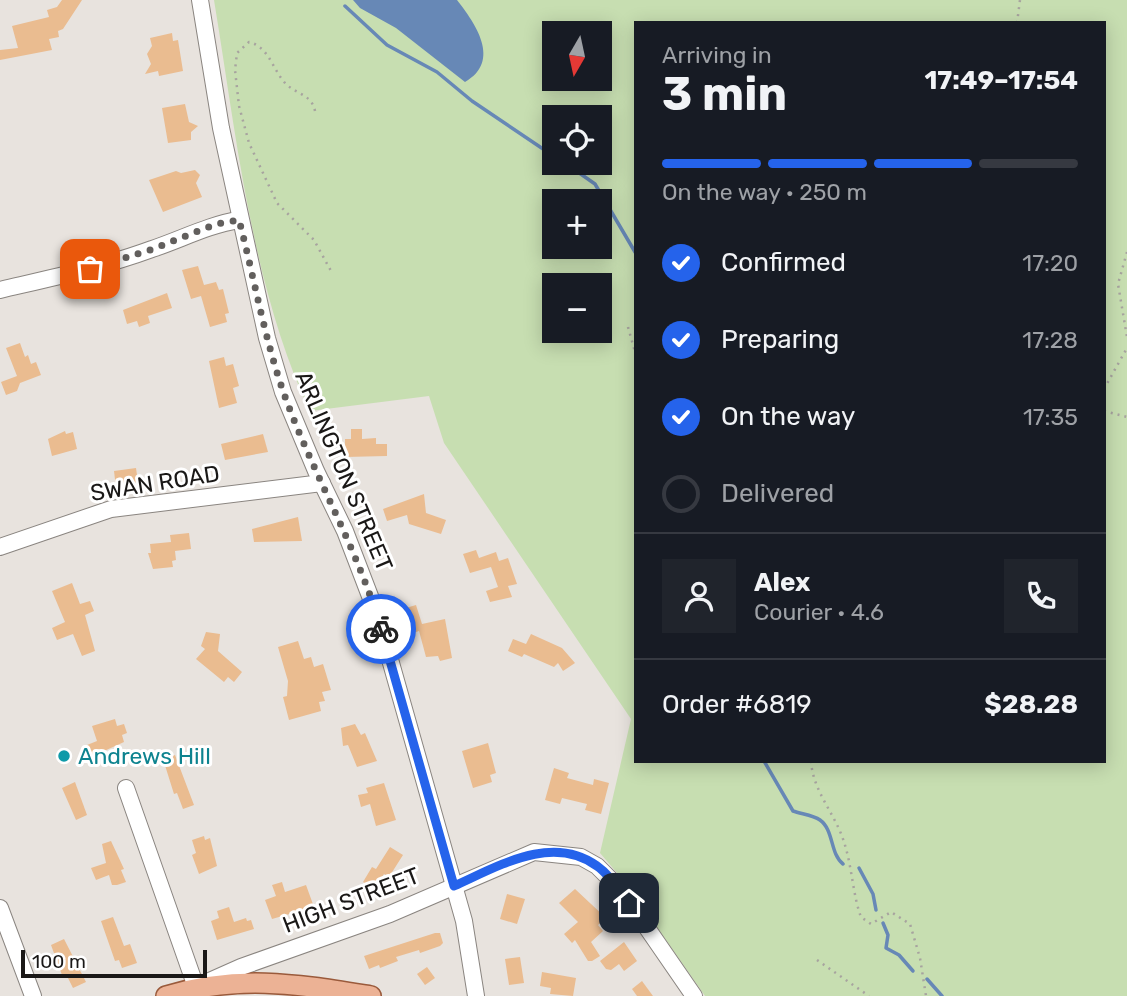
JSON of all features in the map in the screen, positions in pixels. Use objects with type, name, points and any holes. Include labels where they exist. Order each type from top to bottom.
[{"type":"main road","points":[[196,987],[262,981],[371,996]]},
{"type":"main road","name":"HIGH STREET","points":[[166,996],[196,987]]},
{"type":"street","name":"ARLINGTON STREET","points":[[200,0],[239,220],[267,338],[283,392],[345,531],[377,617],[464,921],[476,996]]},
{"type":"street","points":[[0,290],[90,269],[153,249],[216,224],[239,220]]},
{"type":"street","name":"SWAN ROAD","points":[[0,547],[52,526],[111,509],[322,483]]},
{"type":"street","points":[[126,788],[196,987]]},
{"type":"street","name":"HIGH STREET","points":[[196,987],[242,967],[390,914],[534,852],[581,858],[597,866],[612,881],[692,995]]},
{"type":"street","points":[[0,908],[33,996]]},
{"type":"path","points":[[1017,21],[1020,0]]},
{"type":"path","points":[[316,111],[312,102],[284,82],[258,46],[249,43],[242,47],[235,59],[236,89],[249,143],[274,198],[314,240],[331,271]]},
{"type":"path","points":[[1127,252],[1118,284],[1127,337]]},
{"type":"path","points":[[628,327],[634,348]]},
{"type":"path","points":[[1106,386],[1127,348]]},
{"type":"path","points":[[1106,412],[1127,417]]},
{"type":"path","points":[[811,763],[817,790],[834,814],[844,842],[861,917],[871,924],[883,914],[891,912],[910,923],[920,958],[926,996]]},
{"type":"path","points":[[817,960],[869,996]]},
{"type":"green space","points":[[214,0],[1127,0],[1127,996],[705,996],[629,887],[600,853],[631,719],[444,443],[429,396],[310,411],[290,364],[274,314],[248,210]]},
{"type":"water","points":[[353,0],[457,0],[482,42],[482,64],[465,82],[396,28],[360,8]]},
{"type":"building","points":[[62,0],[82,0],[63,29],[58,31],[59,37],[49,39],[52,50],[0,60],[0,50],[18,48],[12,26],[49,17],[47,10],[57,7]]},
{"type":"building","points":[[172,33],[173,41],[178,40],[183,71],[159,76],[158,71],[145,74],[151,64],[147,54],[152,46],[150,38]]},
{"type":"building","points":[[185,104],[189,122],[198,126],[191,132],[191,140],[168,143],[162,108]]},
{"type":"building","points":[[195,170],[200,175],[196,183],[202,197],[163,212],[149,180],[176,171],[181,173]]},
{"type":"building","points":[[198,266],[204,285],[216,282],[219,290],[223,289],[229,313],[225,314],[227,322],[210,327],[201,296],[191,299],[182,270]]},
{"type":"building","points":[[167,293],[172,308],[148,316],[150,323],[139,327],[137,321],[127,324],[123,310]]},
{"type":"building","points":[[20,343],[25,357],[28,355],[31,364],[36,362],[41,375],[20,383],[17,391],[6,395],[1,382],[17,376],[6,348]]},
{"type":"building","points":[[224,357],[226,366],[233,364],[239,386],[233,388],[237,403],[219,408],[209,361]]},
{"type":"building","points":[[351,429],[362,429],[362,439],[376,438],[376,444],[387,444],[387,456],[345,457],[345,439],[351,439]]},
{"type":"building","points":[[65,431],[66,434],[73,432],[77,449],[52,456],[48,439]]},
{"type":"building","points":[[263,434],[268,452],[225,460],[221,444]]},
{"type":"building","points":[[136,468],[138,482],[116,488],[114,471]]},
{"type":"building","points":[[424,494],[426,513],[446,520],[441,534],[409,524],[407,515],[387,521],[383,509]]},
{"type":"building","points":[[298,517],[302,541],[254,542],[252,529]]},
{"type":"building","points":[[189,533],[191,549],[175,551],[176,560],[172,561],[173,567],[153,569],[148,553],[151,553],[150,544],[171,542],[170,535]]},
{"type":"building","points":[[476,550],[479,558],[496,552],[499,561],[508,558],[517,584],[508,586],[512,597],[490,602],[486,591],[498,587],[491,567],[470,573],[463,554]]},
{"type":"building","points":[[72,583],[80,604],[90,601],[94,611],[85,615],[95,651],[82,656],[73,634],[57,640],[52,628],[65,622],[52,591]]},
{"type":"building","points":[[416,605],[422,624],[445,619],[452,658],[440,661],[438,656],[426,657],[419,631],[413,633],[411,626],[407,627],[403,616],[408,614],[406,608]]},
{"type":"building","points":[[206,632],[220,634],[218,651],[242,672],[234,682],[228,677],[224,682],[196,659],[205,649],[201,646]]},
{"type":"building","points":[[531,634],[562,648],[575,663],[563,671],[558,663],[554,667],[524,654],[522,657],[508,651],[513,639],[526,644]]},
{"type":"building","points":[[298,641],[304,659],[311,657],[314,667],[323,664],[331,690],[322,692],[325,701],[319,702],[321,711],[289,720],[283,697],[287,696],[288,681],[278,647]]},
{"type":"building","points":[[115,719],[117,726],[124,724],[127,733],[122,735],[124,742],[91,757],[87,745],[97,741],[92,726]]},
{"type":"building","points":[[355,724],[361,735],[365,733],[377,761],[357,767],[348,745],[343,746],[341,728]]},
{"type":"building","points":[[488,743],[496,773],[490,775],[492,782],[473,788],[462,751]]},
{"type":"building","points":[[175,755],[194,805],[183,809],[177,793],[174,794],[163,759]]},
{"type":"building","points":[[554,768],[569,773],[567,778],[593,785],[594,779],[609,783],[601,814],[585,810],[587,804],[562,798],[560,804],[545,800]]},
{"type":"building","points":[[75,782],[87,815],[76,820],[62,788]]},
{"type":"building","points":[[384,783],[396,820],[376,826],[370,804],[361,807],[358,795],[368,793],[366,788]]},
{"type":"building","points":[[204,836],[205,840],[210,838],[217,866],[199,874],[192,855],[196,853],[192,840]]},
{"type":"building","points":[[111,841],[124,869],[121,870],[126,882],[117,885],[112,885],[109,875],[96,880],[91,868],[106,863],[102,844]]},
{"type":"building","points":[[390,847],[403,855],[389,877],[384,874],[374,890],[363,882],[372,867],[376,869]]},
{"type":"building","points":[[282,882],[285,892],[306,885],[314,907],[272,919],[265,900],[276,896],[272,885]]},
{"type":"building","points":[[575,889],[606,918],[598,925],[603,931],[591,942],[600,956],[592,961],[588,961],[575,940],[572,943],[564,934],[578,922],[559,903]]},
{"type":"building","points":[[507,894],[525,899],[517,924],[500,919]]},
{"type":"building","points":[[229,907],[234,922],[246,918],[247,921],[251,920],[254,929],[217,940],[211,921],[219,918],[217,911]]},
{"type":"building","points":[[113,917],[124,946],[130,944],[137,963],[122,968],[119,960],[115,961],[101,921]]},
{"type":"building","points":[[440,933],[443,943],[440,946],[396,957],[398,961],[369,969],[364,956]]},
{"type":"building","points":[[64,939],[86,982],[73,988],[66,974],[62,975],[51,945]]},
{"type":"building","points":[[624,942],[637,961],[624,971],[619,964],[611,970],[606,969],[600,961]]},
{"type":"building","points":[[520,957],[524,983],[509,985],[505,959]]},
{"type":"building","points":[[427,967],[435,978],[425,985],[417,974]]},
{"type":"building","points":[[542,972],[576,978],[573,996],[550,994],[551,988],[540,986]]},
{"type":"building","points":[[642,981],[653,996],[637,996],[632,989]]},
{"type":"waterway","points":[[345,6],[387,45],[437,72],[472,101],[542,148]]},
{"type":"waterway","points":[[582,175],[595,184],[634,250]]},
{"type":"waterway","points":[[765,763],[793,811],[814,817],[824,824],[843,864]]},
{"type":"waterway","points":[[859,868],[873,894],[876,910]]},
{"type":"waterway","points":[[883,923],[888,935],[886,948],[899,955],[913,971]]},
{"type":"waterway","points":[[927,979],[942,996]]},
{"type":"way so far","points":[[90,269],[153,249],[216,224],[239,220],[267,338],[283,392],[365,578],[381,629]]},
{"type":"place","name":"Andrews Hill","points":[[64,756]]},
{"type":"route","points":[[381,629],[454,886],[521,856],[534,852],[558,854],[581,858],[597,866],[629,903]]}]
